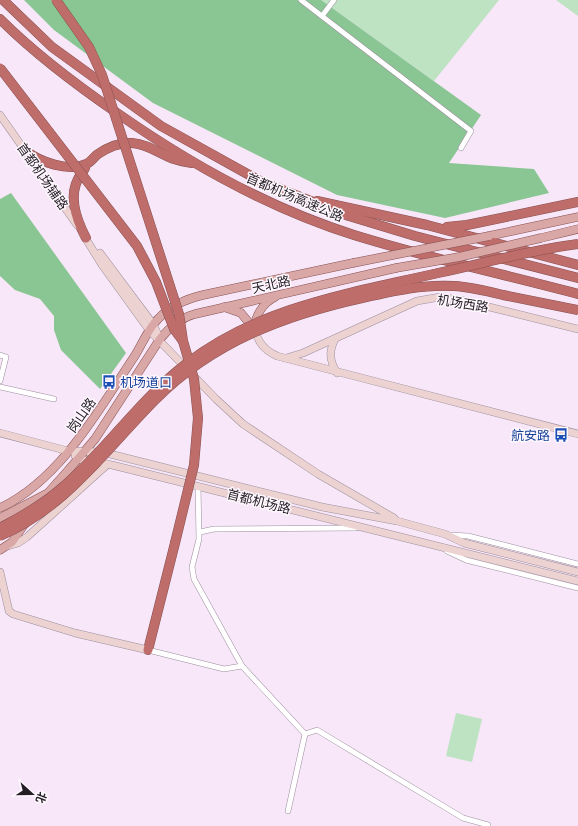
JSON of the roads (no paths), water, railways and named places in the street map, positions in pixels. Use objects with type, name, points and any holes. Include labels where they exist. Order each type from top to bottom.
[{"type":"highway","name":"首都机场高速公路","points":[[2,0],[52,47],[161,126],[229,165],[298,197],[349,216],[398,231],[578,278]]},
{"type":"highway","points":[[56,0],[77,27],[98,64],[179,314],[183,341],[196,385],[198,404],[198,437],[194,464],[148,650]]},
{"type":"highway","name":"首都机场高速公路","points":[[0,19],[29,47],[75,83],[139,128],[201,166],[267,202],[353,234],[578,294]]},
{"type":"highway","points":[[0,68],[137,246],[156,282],[174,329],[183,341]]},
{"type":"highway","points":[[86,238],[76,216],[74,196],[77,180],[86,164],[98,154],[112,146],[126,143],[147,146],[176,160],[201,166]]},
{"type":"highway","points":[[26,151],[32,156],[51,164],[63,166],[86,164]]},
{"type":"highway","points":[[298,197],[329,202],[427,225],[578,265]]},
{"type":"highway","points":[[427,225],[455,227],[578,202]]},
{"type":"highway","points":[[0,528],[31,512],[64,487],[168,379],[204,350],[238,331],[277,314],[330,298],[578,244]]},
{"type":"highway","points":[[0,536],[34,518],[67,494],[145,410],[181,376],[222,348],[266,326],[346,302],[405,289],[435,286],[473,288],[578,310]]},
{"type":"main road","name":"天北路","points":[[151,327],[173,306],[191,298],[578,217]]},
{"type":"main road","name":"天北路","points":[[160,339],[175,323],[187,316],[396,268],[458,257],[578,229]]},
{"type":"main road","points":[[254,329],[255,321],[266,304],[282,294]]},
{"type":"main road","points":[[223,307],[241,313],[254,329]]},
{"type":"main road","name":"岗山路","points":[[68,451],[82,436],[151,327]]},
{"type":"main road","name":"岗山路","points":[[79,458],[95,439],[160,339]]},
{"type":"main road","points":[[0,508],[29,491],[68,451]]},
{"type":"main road","points":[[0,550],[8,546],[19,533],[38,502],[79,458]]},
{"type":"main road","points":[[0,518],[48,493]]},
{"type":"street","points":[[301,0],[471,131],[461,148]]},
{"type":"street","points":[[322,16],[334,0]]},
{"type":"street","name":"首都机场辅路","points":[[0,115],[86,238],[151,327]]},
{"type":"street","name":"机场西路","points":[[286,358],[303,354],[404,306],[424,299],[440,297],[465,301],[578,329]]},
{"type":"street","name":"首都机场路","points":[[151,327],[160,339],[216,399],[243,424],[318,474],[397,521]]},
{"type":"street","points":[[254,329],[257,338],[264,349],[286,358],[578,434]]},
{"type":"street","points":[[335,339],[330,348],[330,356],[337,372]]},
{"type":"street","points":[[0,356],[6,357],[0,381]]},
{"type":"street","points":[[0,387],[54,399]]},
{"type":"street","points":[[0,433],[68,451],[79,458]]},
{"type":"street","name":"首都机场路","points":[[68,451],[102,452],[322,508],[397,521],[445,534],[468,536],[578,564]]},
{"type":"street","name":"首都机场路","points":[[79,458],[365,527],[439,547],[578,581]]},
{"type":"street","points":[[8,546],[18,543],[27,537],[108,464]]},
{"type":"street","points":[[198,486],[200,532],[192,574],[242,666],[305,734]]},
{"type":"street","points":[[394,535],[397,521]]},
{"type":"street","points":[[200,532],[214,529],[322,529],[365,527]]},
{"type":"street","name":"首都机场路","points":[[445,534],[464,543],[578,572]]},
{"type":"street","name":"首都机场路","points":[[439,547],[466,560],[578,588]]},
{"type":"street","points":[[0,572],[9,611],[13,614],[75,633],[224,669],[242,666]]},
{"type":"street","points":[[305,734],[317,730],[463,818],[488,825]]},
{"type":"street","points":[[288,812],[305,734]]},
{"type":"place","name":"机场道口","points":[[109,382]]},
{"type":"place","name":"航安路","points":[[561,435]]}]
